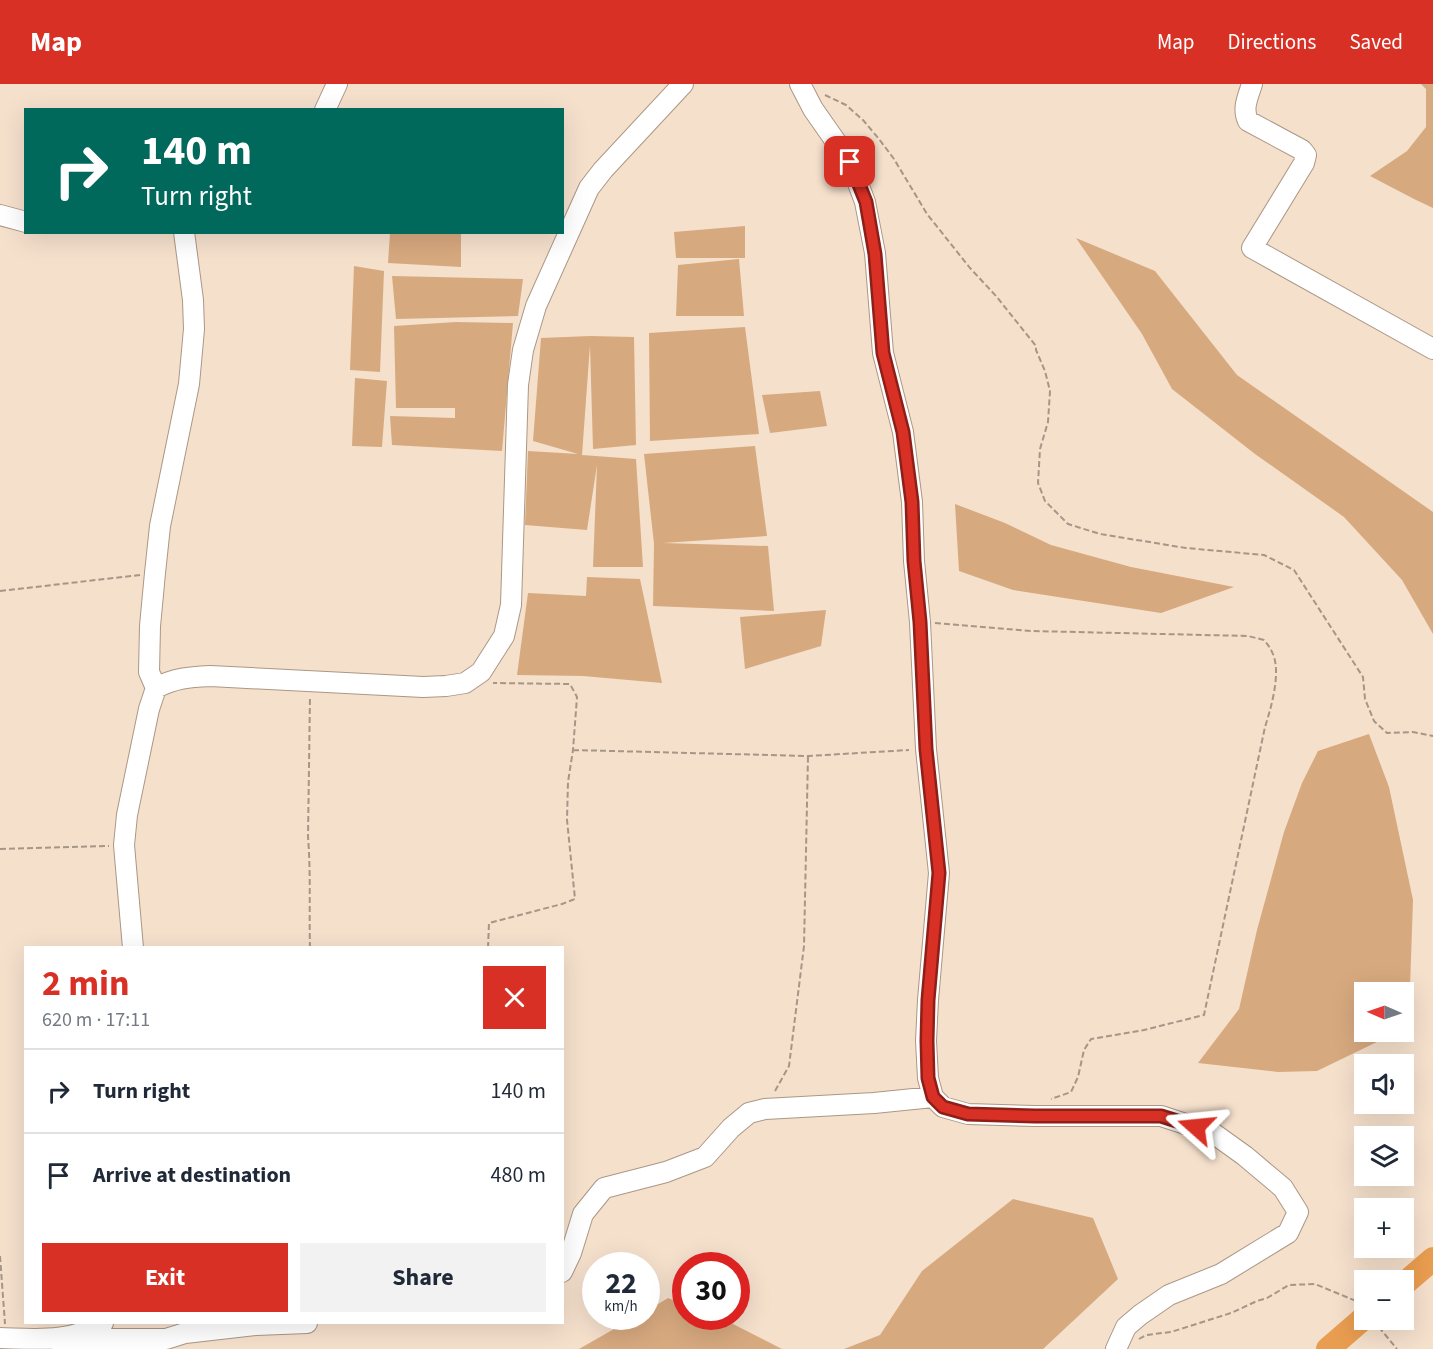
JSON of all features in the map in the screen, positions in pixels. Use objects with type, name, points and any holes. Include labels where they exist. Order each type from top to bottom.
[{"type":"street","points":[[326,108],[337,84]]},
{"type":"street","points":[[133,946],[124,845],[127,815],[149,709],[156,688],[168,681],[186,677],[210,676],[423,687],[446,686],[465,683],[481,672],[504,636],[511,605],[518,385],[523,350],[536,306],[589,188],[683,84]]},
{"type":"street","points":[[800,84],[813,109],[850,162],[866,202],[875,254],[883,353],[903,432],[912,502],[926,749],[939,873],[928,1000],[928,1078],[933,1097],[943,1107],[968,1114],[1161,1116],[1213,1133],[1252,1161],[1283,1188],[1299,1212],[1288,1233],[1221,1274],[1169,1295],[1140,1315],[1126,1327],[1116,1349]]},
{"type":"street","points":[[1252,84],[1245,104],[1248,121],[1302,150],[1306,155],[1305,163],[1252,248],[1433,349]]},
{"type":"street","points":[[0,216],[24,222]]},
{"type":"street","points":[[156,688],[149,672],[155,573],[160,526],[189,384],[194,329],[194,300],[184,234]]},
{"type":"street","points":[[564,1268],[583,1214],[604,1188],[666,1172],[705,1157],[731,1128],[749,1113],[765,1109],[933,1097]]},
{"type":"street","points":[[53,1339],[75,1336],[102,1324]]},
{"type":"street","points":[[3,1338],[166,1337],[256,1325],[282,1324]]},
{"type":"path","points":[[800,84],[808,90],[826,95],[846,105],[863,120],[894,159],[927,214],[1036,346],[1050,391],[1048,423],[1040,449],[1038,483],[1045,501],[1068,524],[1100,534],[1186,548],[1264,555],[1294,570],[1363,677],[1365,699],[1374,720],[1388,733],[1413,732],[1433,736]]},
{"type":"path","points":[[0,591],[155,573]]},
{"type":"path","points":[[920,622],[1032,631],[1248,636],[1264,640],[1274,653],[1274,696],[1265,727],[1204,1015],[1144,1030],[1091,1039],[1084,1050],[1078,1077],[1071,1092],[1044,1102]]},
{"type":"path","points":[[481,672],[487,683],[570,684],[578,697],[568,782],[567,820],[575,899],[489,923],[488,946]]},
{"type":"path","points":[[309,946],[311,680]]},
{"type":"path","points":[[573,750],[808,756],[926,749]]},
{"type":"path","points":[[765,1109],[789,1066],[804,946],[808,756]]},
{"type":"path","points":[[0,849],[124,845]]},
{"type":"path","points":[[0,1256],[3,1338]]},
{"type":"path","points":[[1137,1340],[1146,1335],[1171,1332],[1231,1313],[1257,1300],[1267,1298],[1289,1285],[1315,1284],[1354,1300]]},
{"type":"path","points":[[1382,1330],[1397,1349]]},
{"type":"shaded area","points":[[1421,84],[1433,84],[1433,208],[1370,176],[1407,151],[1426,127],[1426,89]]},
{"type":"shaded area","points":[[745,226],[745,258],[676,258],[674,232]]},
{"type":"shaded area","points":[[390,234],[461,234],[461,267],[388,263]]},
{"type":"shaded area","points":[[1076,238],[1155,271],[1237,375],[1433,512],[1433,634],[1402,580],[1344,517],[1255,454],[1172,389],[1142,334]]},
{"type":"shaded area","points":[[739,259],[744,316],[676,316],[678,265]]},
{"type":"shaded area","points":[[354,266],[384,271],[380,372],[350,370]]},
{"type":"shaded area","points":[[392,276],[523,279],[518,316],[396,319]]},
{"type":"shaded area","points":[[456,322],[513,323],[502,451],[392,445],[390,416],[455,418],[455,408],[396,408],[394,326]]},
{"type":"shaded area","points":[[745,327],[759,434],[650,441],[649,333]]},
{"type":"shaded area","points":[[634,337],[636,445],[593,449],[590,345],[582,455],[636,459],[643,567],[593,567],[597,465],[587,530],[525,525],[528,451],[578,454],[533,441],[541,338]]},
{"type":"shaded area","points":[[355,378],[387,381],[382,447],[352,446]]},
{"type":"shaded area","points":[[820,391],[827,426],[770,433],[762,395]]},
{"type":"shaded area","points":[[755,446],[767,536],[663,543],[768,546],[774,611],[653,606],[654,544],[644,454]]},
{"type":"shaded area","points":[[955,504],[1005,523],[1051,545],[1131,567],[1234,587],[1161,613],[1013,590],[959,571]]},
{"type":"shaded area","points":[[587,577],[640,579],[662,683],[583,676],[517,675],[528,593],[586,596]]},
{"type":"shaded area","points":[[826,610],[821,646],[745,669],[740,617]]},
{"type":"shaded area","points":[[1369,734],[1389,787],[1413,900],[1410,982],[1354,982],[1354,1042],[1377,1042],[1317,1071],[1278,1072],[1198,1063],[1239,1009],[1257,930],[1284,832],[1302,783],[1318,751]]},
{"type":"shaded area","points":[[1013,1199],[1093,1218],[1118,1279],[1043,1349],[844,1349],[880,1335],[922,1271]]},
{"type":"shaded area","points":[[668,1298],[672,1300],[672,1330],[745,1330],[782,1349],[579,1349],[612,1330],[660,1330],[660,1303]]},
{"type":"waterway","points":[[1414,1275],[1433,1259]]},
{"type":"waterway","points":[[1328,1349],[1354,1327]]},
{"type":"route","points":[[850,162],[866,202],[875,254],[883,353],[903,432],[912,502],[926,749],[939,873],[928,1000],[928,1078],[933,1097],[943,1107],[968,1114],[1161,1116],[1196,1127]]}]
